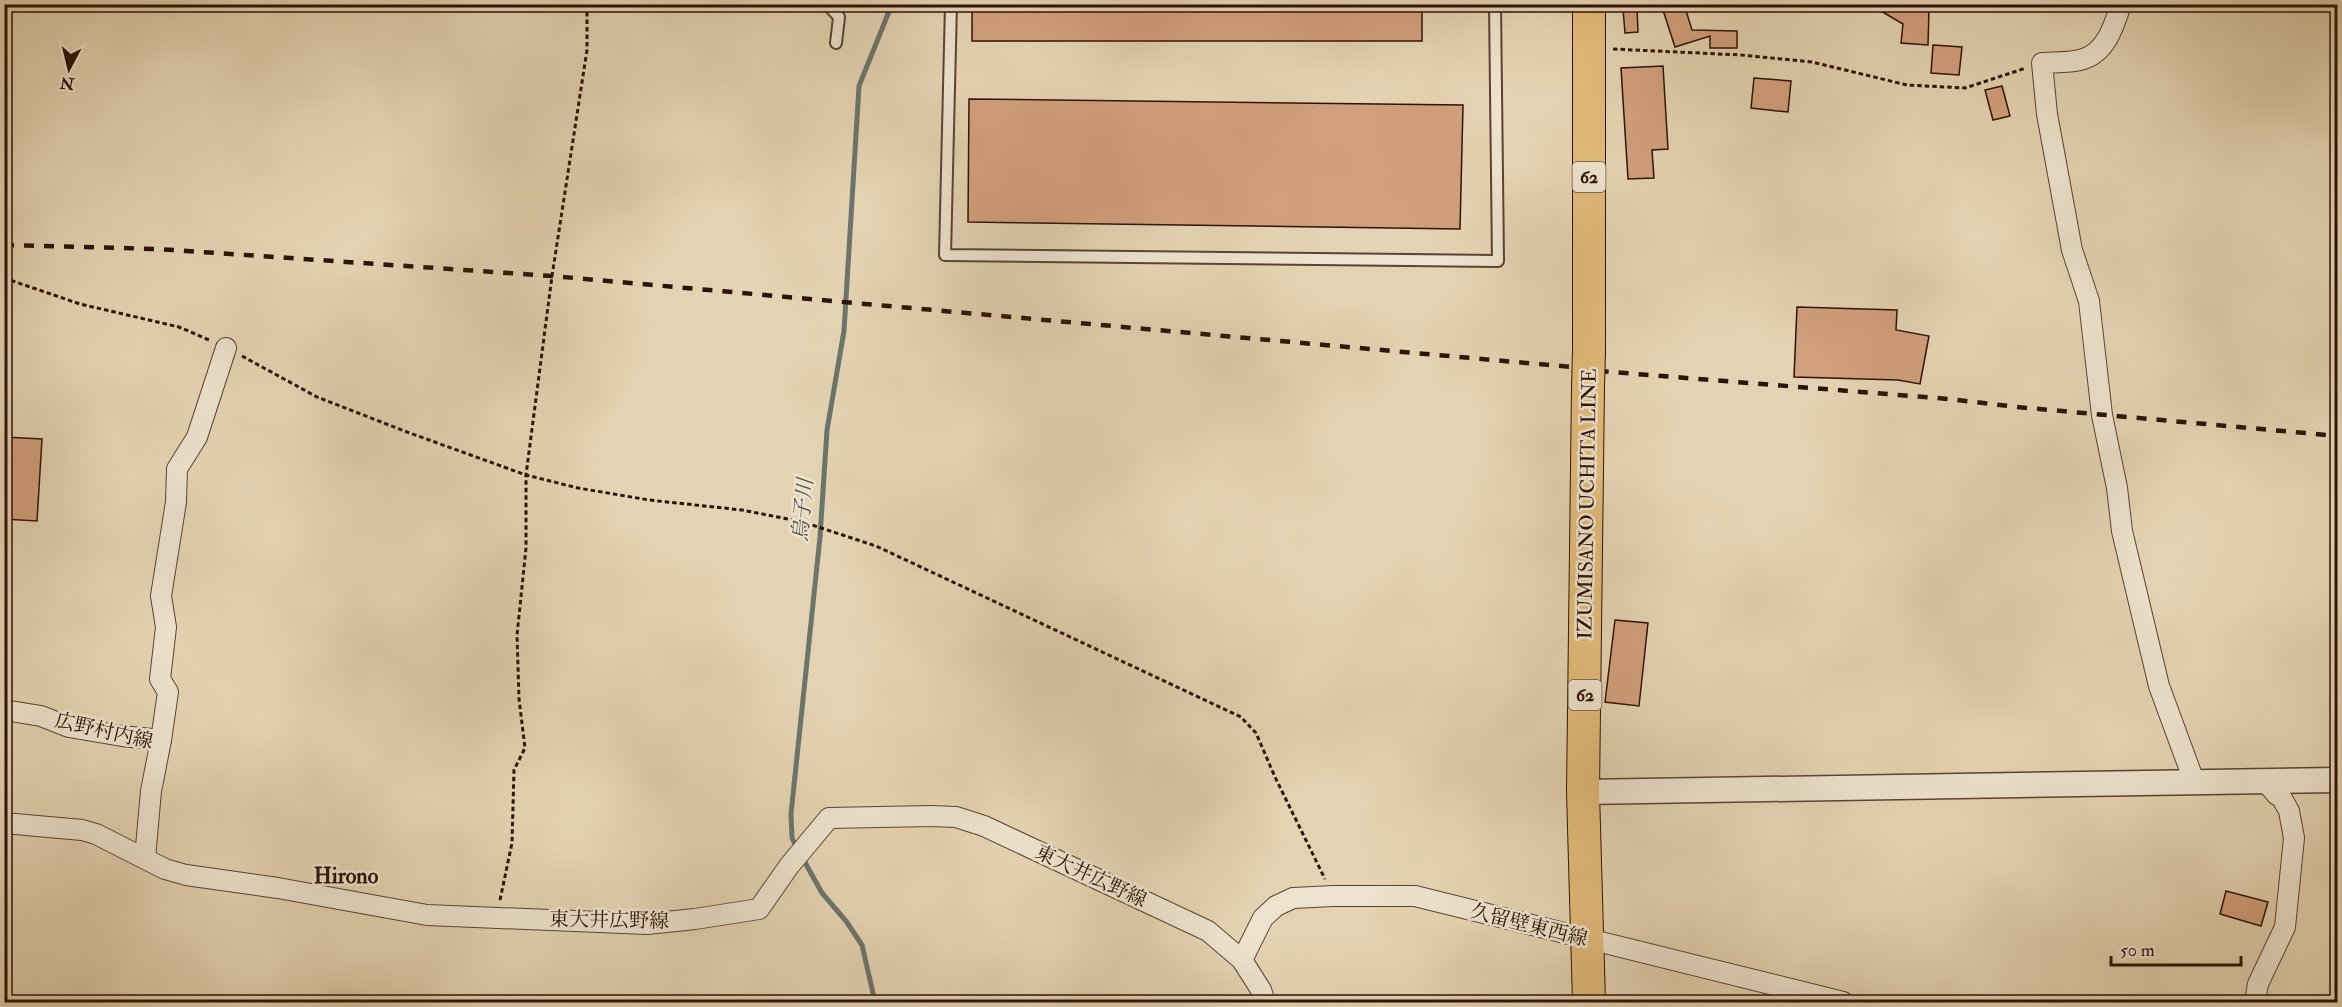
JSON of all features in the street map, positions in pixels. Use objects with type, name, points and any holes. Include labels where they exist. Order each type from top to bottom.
[{"type":"main road","name":"IZUMISANO UCHITA LINE","points":[[1589,4],[1589,350],[1583,792],[1589,1002]]},
{"type":"street","points":[[2121,4],[2112,32],[2099,50],[2082,60],[2042,63],[2047,114],[2072,250],[2089,301],[2102,415],[2117,488],[2122,531],[2159,686],[2194,782]]},
{"type":"street","points":[[161,740],[168,692],[160,679],[166,627],[161,596],[176,502],[177,469],[197,437],[226,348]]},
{"type":"street","name":"広野村内線","points":[[4,710],[41,716],[69,727],[161,740],[151,791],[145,858]]},
{"type":"street","points":[[1583,792],[2337,780]]},
{"type":"street","points":[[2255,1002],[2258,984],[2285,927],[2294,838],[2289,811],[2279,793],[2277,795],[2265,781]]},
{"type":"street","name":"東大井広野線","points":[[4,823],[89,832],[165,869],[186,875],[278,888],[427,915],[497,916],[647,924],[759,909],[789,866],[830,818],[855,816],[957,817],[984,826],[1208,931],[1242,960],[1261,990],[1265,1002]]},
{"type":"street","name":"久留壁東西線","points":[[1242,960],[1263,918],[1276,906],[1293,898],[1415,896],[1843,1002]]},
{"type":"lane","points":[[827,4],[839,16],[836,43]]},
{"type":"lane","points":[[951,4],[945,255],[1498,261],[1495,4]]},
{"type":"path","points":[[497,916],[512,843],[514,770],[525,748],[519,699],[517,636],[526,548],[526,475],[552,276],[587,50],[587,4]]},
{"type":"path","points":[[1590,48],[1741,55],[1812,62],[1907,86],[1965,88],[2042,63]]},
{"type":"path","points":[[4,278],[80,304],[179,327],[226,348],[317,397],[526,475],[578,488],[649,500],[742,510],[803,522],[836,531],[885,550],[1241,717],[1256,733],[1333,896]]},
{"type":"building","points":[[972,4],[1422,4],[1422,41],[972,41]]},
{"type":"building","points":[[1661,4],[1684,4],[1692,30],[1737,31],[1737,48],[1710,48],[1710,36],[1675,47]]},
{"type":"building","points":[[1869,4],[1923,4],[1923,9],[1929,9],[1928,45],[1901,43],[1903,24]]},
{"type":"building","points":[[1637,8],[1638,32],[1625,33],[1623,9]]},
{"type":"building","points":[[1933,45],[1962,47],[1959,75],[1931,73]]},
{"type":"building","points":[[1663,66],[1668,149],[1652,150],[1654,178],[1628,179],[1621,68]]},
{"type":"building","points":[[1754,78],[1791,81],[1788,112],[1751,108]]},
{"type":"building","points":[[2002,86],[2010,116],[1993,120],[1985,90]]},
{"type":"building","points":[[969,99],[1463,105],[1460,229],[968,222]]},
{"type":"building","points":[[1797,307],[1897,310],[1896,330],[1929,336],[1920,384],[1898,380],[1794,377]]},
{"type":"building","points":[[4,437],[42,439],[37,521],[4,519]]},
{"type":"building","points":[[1615,620],[1648,623],[1639,706],[1605,702]]},
{"type":"building","points":[[2226,891],[2268,902],[2261,926],[2220,914]]},
{"type":"waterway","name":"烏子川","points":[[797,848],[792,838],[791,814],[820,537],[827,430],[844,331],[859,86],[892,4]]},
{"type":"waterway","name":"烏子川","points":[[802,857],[822,893],[846,921],[862,945],[875,1002]]},
{"type":"railway","points":[[4,245],[158,249],[552,276],[1599,371],[1949,399],[2338,436]]},
{"type":"district","name":"Hirono","points":[[346,876]]}]
